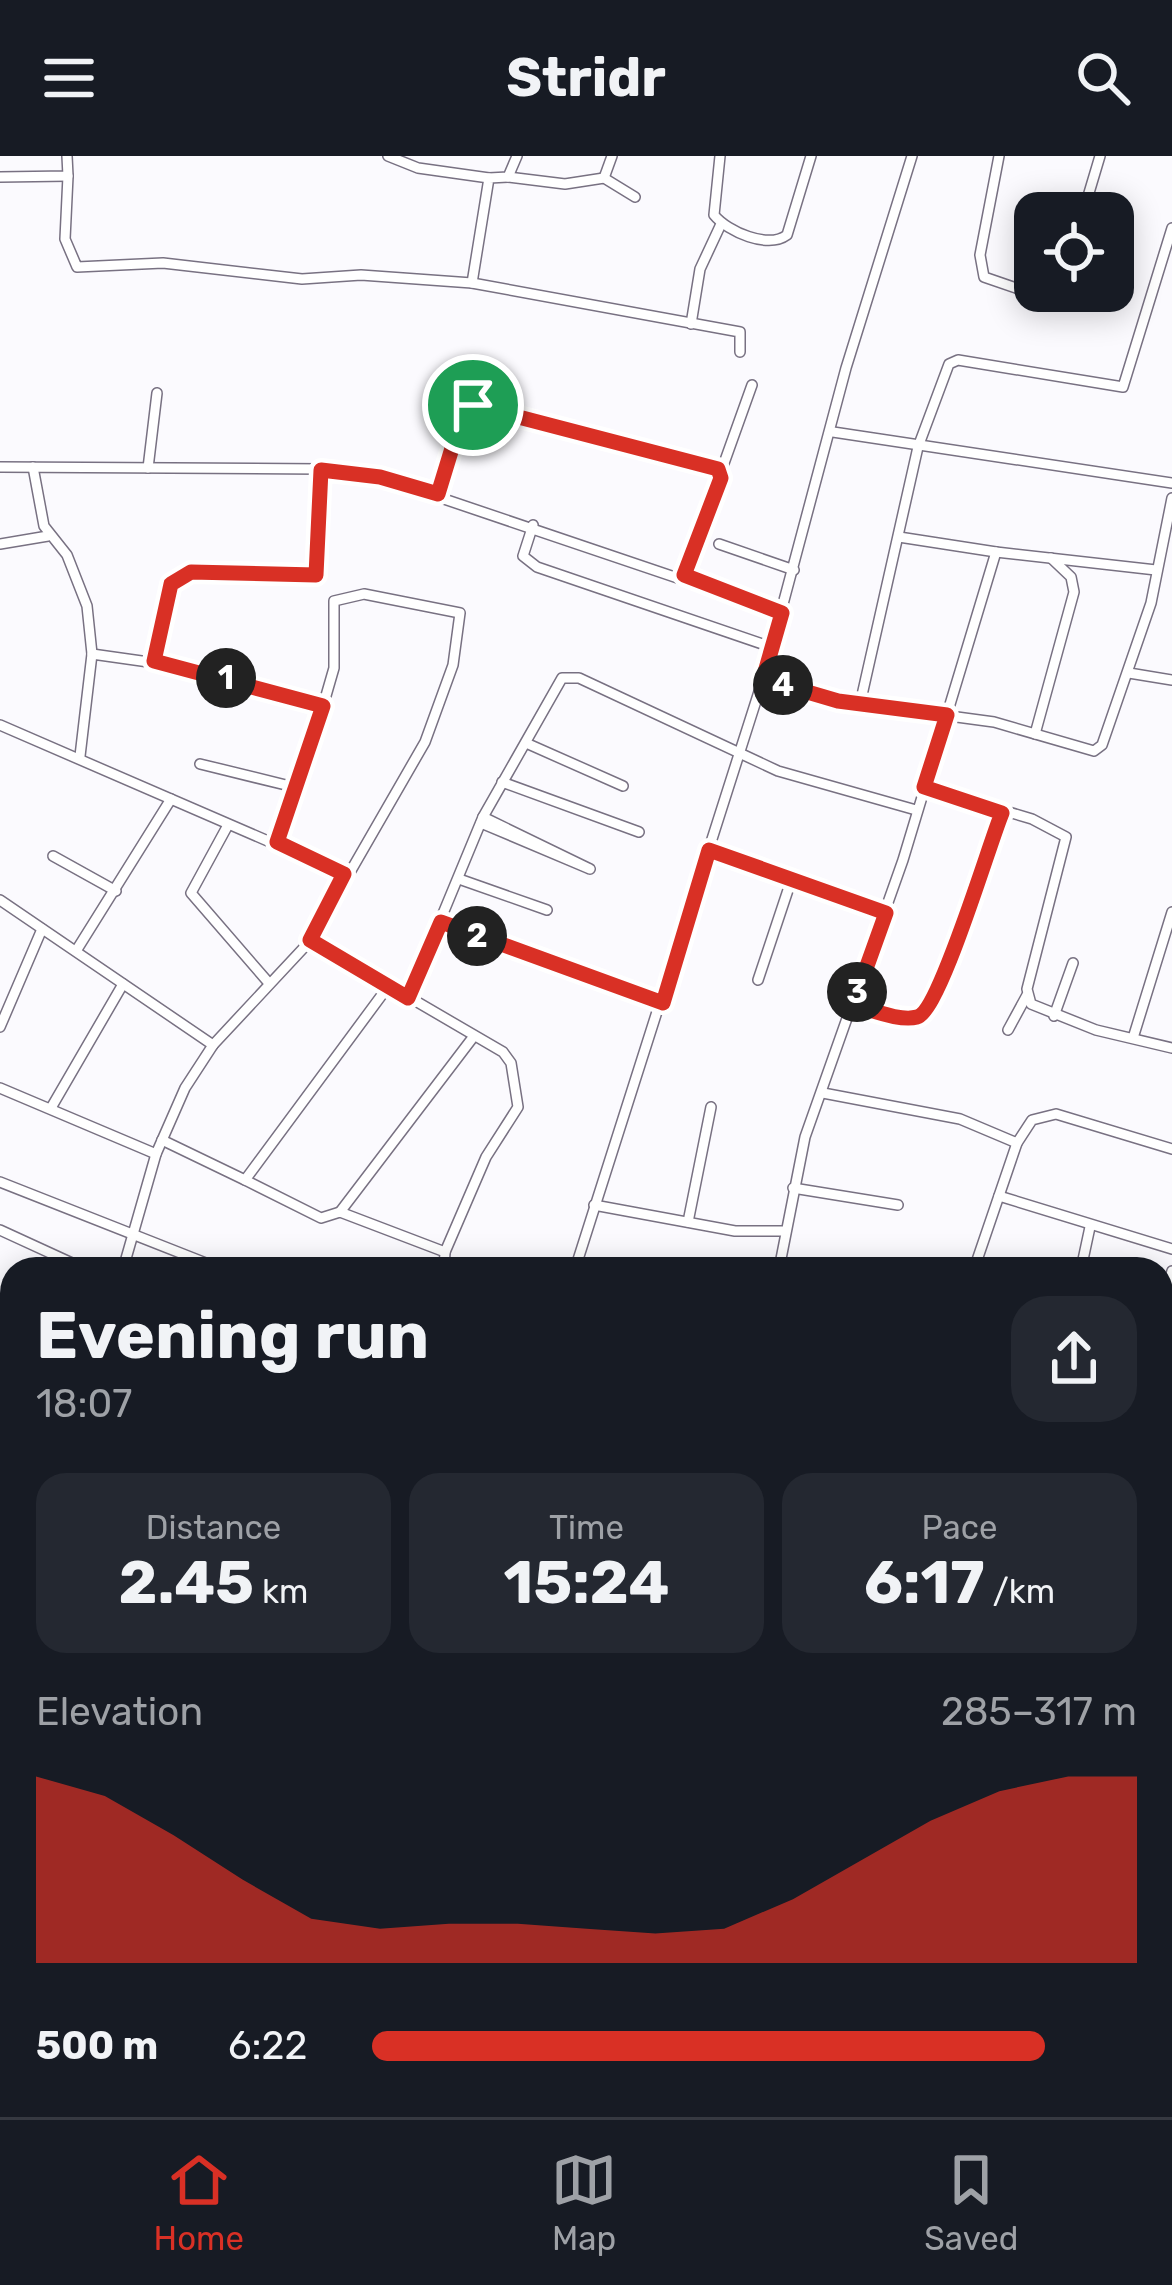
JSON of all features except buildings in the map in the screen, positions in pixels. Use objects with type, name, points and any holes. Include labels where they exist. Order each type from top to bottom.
[{"type":"street","points":[[68,156],[65,239],[77,267],[163,263],[302,279],[361,275],[472,283],[740,332],[740,352]]},
{"type":"street","points":[[388,156],[418,168],[489,178],[565,184],[604,178],[634,196]]},
{"type":"street","points":[[508,176],[517,156]]},
{"type":"street","points":[[604,178],[612,156]]},
{"type":"street","points":[[720,156],[712,207],[721,224],[766,242],[783,239],[811,156]]},
{"type":"street","points":[[578,1257],[663,1003],[763,679],[833,432],[846,368],[912,156]]},
{"type":"street","points":[[999,156],[982,243],[984,277],[1014,287]]},
{"type":"street","points":[[1089,192],[1100,156]]},
{"type":"street","points":[[0,176],[68,176]]},
{"type":"street","points":[[472,283],[489,178]]},
{"type":"street","points":[[691,325],[700,268],[721,224]]},
{"type":"street","points":[[860,704],[918,447],[953,362],[1125,384],[1172,228]]},
{"type":"street","points":[[684,575],[752,386]]},
{"type":"street","points":[[148,468],[157,392]]},
{"type":"street","points":[[438,494],[464,409],[473,405],[718,469],[721,478]]},
{"type":"street","points":[[833,432],[1172,483]]},
{"type":"street","points":[[0,467],[321,470],[380,477],[684,575],[782,613]]},
{"type":"street","points":[[33,467],[48,536],[74,568],[88,614],[92,654],[80,757]]},
{"type":"street","points":[[154,661],[171,584],[183,573],[319,573],[321,470]]},
{"type":"street","points":[[763,679],[860,704],[947,715],[1035,734],[1094,751],[1102,745],[1129,673],[1172,498]]},
{"type":"street","points":[[532,525],[523,556],[537,568],[771,647]]},
{"type":"street","points":[[0,544],[48,536]]},
{"type":"street","points":[[899,537],[1156,570]]},
{"type":"street","points":[[719,544],[794,570]]},
{"type":"street","points":[[780,1257],[793,1188],[886,913],[996,552]]},
{"type":"street","points":[[1035,734],[1074,592],[1071,577],[1052,558]]},
{"type":"street","points":[[127,1257],[156,1154],[185,1088],[213,1045],[310,940],[344,874],[397,794],[441,707],[460,635],[460,613],[364,594],[334,602],[334,668],[277,842]]},
{"type":"street","points":[[92,654],[154,661],[323,706]]},
{"type":"street","points":[[1129,673],[1172,680]]},
{"type":"street","points":[[408,998],[482,820],[554,685],[567,676],[799,778],[916,810]]},
{"type":"street","points":[[0,722],[344,874]]},
{"type":"street","points":[[526,743],[623,785]]},
{"type":"street","points":[[200,764],[294,788]]},
{"type":"street","points":[[502,782],[639,832]]},
{"type":"street","points":[[924,787],[1054,827],[1066,837],[1027,995],[1007,1030]]},
{"type":"street","points":[[76,950],[171,799]]},
{"type":"street","points":[[853,1005],[912,1019],[925,1013],[940,986],[1002,813]]},
{"type":"street","points":[[482,820],[549,851]]},
{"type":"street","points":[[228,825],[191,893],[268,982]]},
{"type":"street","points":[[709,850],[886,913]]},
{"type":"street","points":[[52,856],[116,891]]},
{"type":"street","points":[[758,980],[792,878]]},
{"type":"street","points":[[459,879],[547,910]]},
{"type":"street","points":[[0,900],[213,1045]]},
{"type":"street","points":[[1133,1038],[1172,912]]},
{"type":"street","points":[[441,922],[663,1003]]},
{"type":"street","points":[[0,1027],[42,929]]},
{"type":"street","points":[[310,940],[503,1052],[511,1064],[518,1107],[486,1157],[445,1257]]},
{"type":"street","points":[[1054,1016],[1073,963]]},
{"type":"street","points":[[51,1108],[123,984]]},
{"type":"street","points":[[245,1180],[387,988]]},
{"type":"street","points":[[1027,995],[1037,1009],[1054,1016],[1172,1048]]},
{"type":"street","points":[[162,1140],[321,1218],[340,1212],[474,1036]]},
{"type":"street","points":[[0,1088],[156,1154]]},
{"type":"street","points":[[823,1094],[929,1111],[1017,1143]]},
{"type":"street","points":[[688,1222],[711,1107]]},
{"type":"street","points":[[978,1257],[1017,1143],[1032,1120],[1055,1114],[1172,1149]]},
{"type":"street","points":[[0,1182],[189,1257]]},
{"type":"street","points":[[793,1188],[898,1205]]},
{"type":"street","points":[[999,1196],[1172,1249]]},
{"type":"street","points":[[594,1205],[688,1222],[782,1231]]},
{"type":"street","points":[[340,1212],[445,1252]]},
{"type":"street","points":[[1084,1257],[1090,1227]]},
{"type":"street","points":[[0,1230],[59,1257]]},
{"type":"route","points":[[473,405],[718,469],[721,478],[684,575],[782,613],[763,679],[838,701],[947,715],[924,787],[1002,813],[940,986],[925,1013],[912,1019],[853,1005],[886,913],[709,850],[663,1003],[562,970],[441,922],[408,998],[310,940],[344,874],[277,842],[323,706],[154,661],[171,584],[191,572],[316,575],[320,571],[321,470],[361,473],[438,494],[464,409],[473,405]]}]
